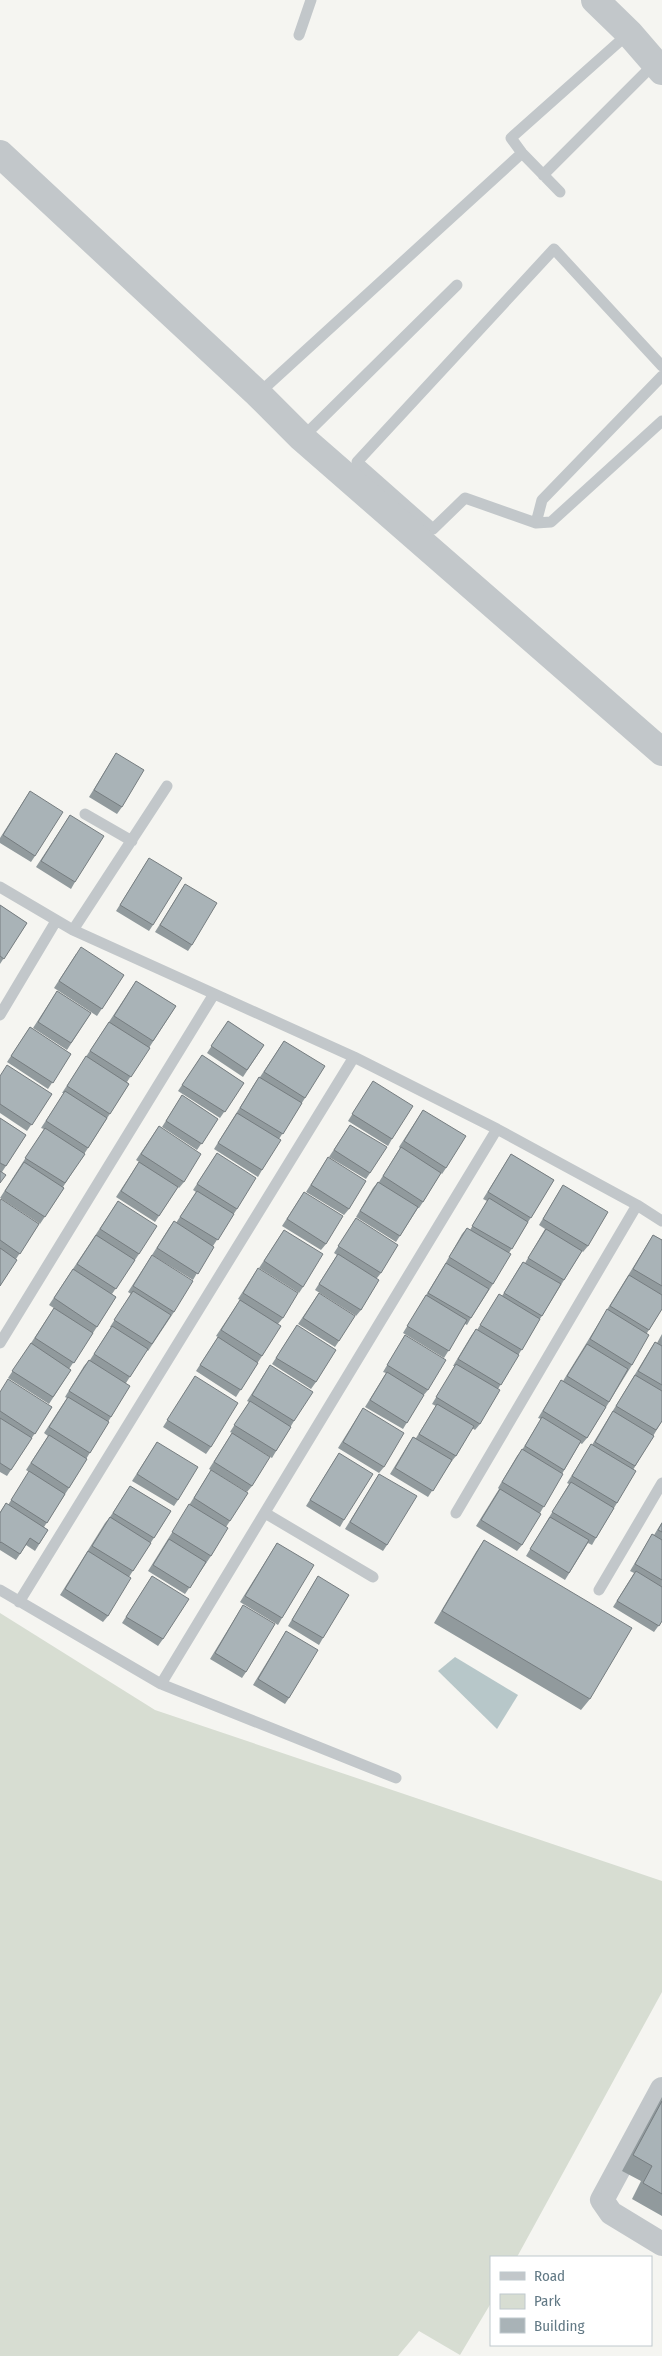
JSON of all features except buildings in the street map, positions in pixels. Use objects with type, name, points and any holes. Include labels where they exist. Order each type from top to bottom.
[{"type":"street","points":[[595,0],[659,66]]},
{"type":"street","points":[[0,154],[258,394],[302,438],[662,752]]},
{"type":"street","points":[[662,2089],[602,2200],[611,2213],[662,2244]]},
{"type":"lane","points":[[299,34],[311,0]]},
{"type":"lane","points":[[560,192],[522,153],[511,138],[629,33]]},
{"type":"lane","points":[[543,175],[659,66]]},
{"type":"lane","points":[[258,394],[522,153]]},
{"type":"lane","points":[[662,366],[554,249],[357,462],[433,529],[465,498],[536,523],[551,522],[662,421]]},
{"type":"lane","points":[[302,438],[457,285]]},
{"type":"lane","points":[[536,523],[542,500],[662,376]]},
{"type":"lane","points":[[73,930],[167,786]]},
{"type":"lane","points":[[85,814],[132,842]]},
{"type":"lane","points":[[0,887],[73,930],[354,1057],[498,1129],[637,1205],[662,1221]]},
{"type":"lane","points":[[0,1014],[56,921]]},
{"type":"lane","points":[[0,1343],[214,994]]},
{"type":"lane","points":[[19,1602],[354,1057]]},
{"type":"lane","points":[[161,1684],[498,1129]]},
{"type":"lane","points":[[456,1513],[637,1205]]},
{"type":"lane","points":[[599,1590],[662,1483]]},
{"type":"lane","points":[[265,1513],[373,1577]]},
{"type":"lane","points":[[0,1590],[161,1684],[396,1778]]},
{"type":"green space","points":[[0,1613],[155,1710],[662,1881],[662,1992],[518,2256],[490,2256],[490,2305],[460,2355],[419,2331],[398,2356],[0,2356]]},
{"type":"shaded area","points":[[455,1657],[518,1695],[497,1729],[438,1671]]}]
